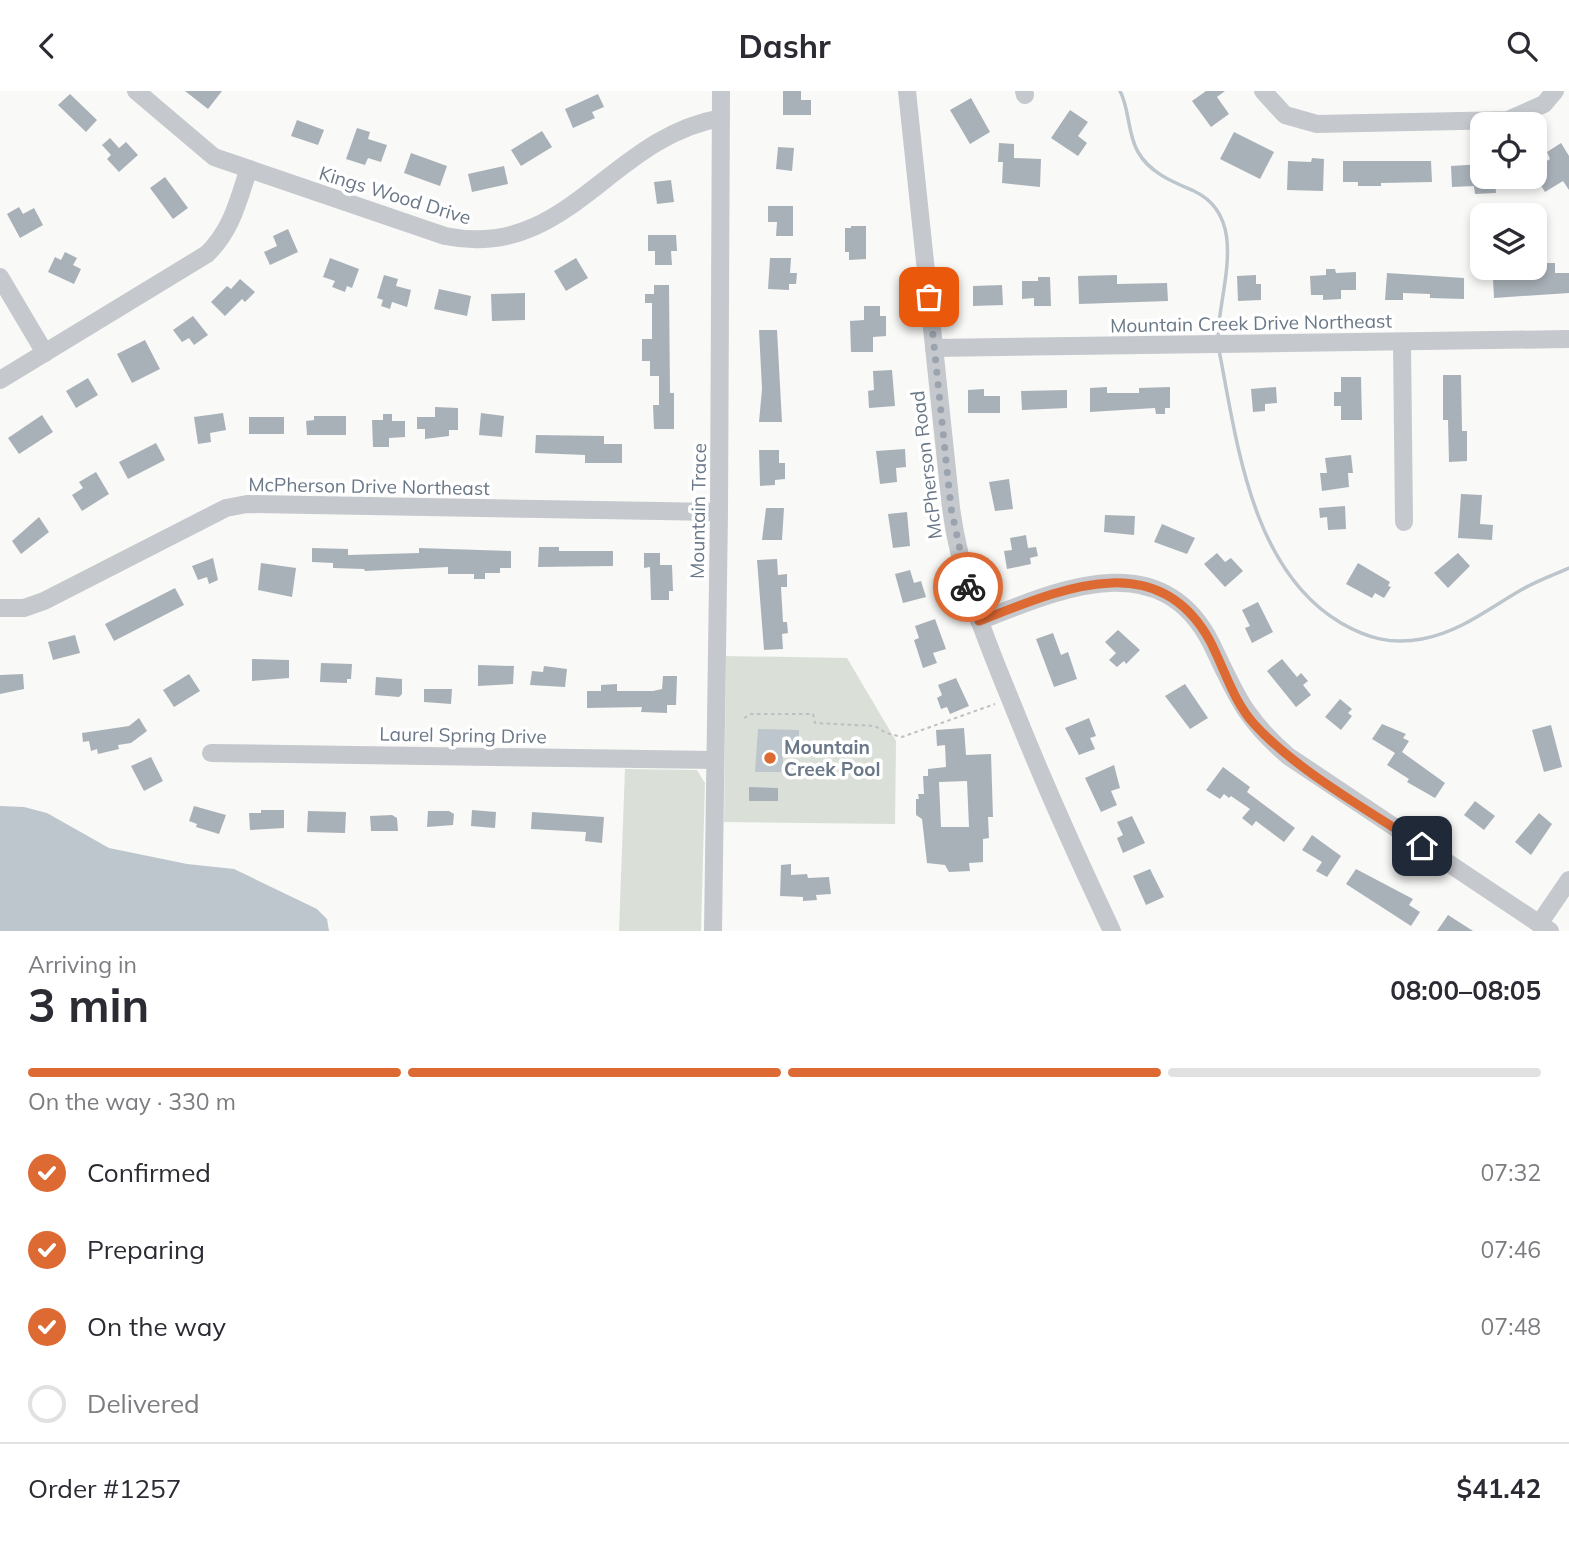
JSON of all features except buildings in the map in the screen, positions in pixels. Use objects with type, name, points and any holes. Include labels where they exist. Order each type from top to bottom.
[{"type":"street","name":"Kings Wood Drive","points":[[136,91],[214,157],[248,171],[445,236],[488,241],[530,231],[550,220],[648,146],[689,125],[721,118]]},
{"type":"street","name":"Mountain Trace","points":[[713,931],[721,91]]},
{"type":"street","name":"McPherson Road","points":[[907,91],[955,537],[979,621],[1010,699],[1112,931]]},
{"type":"street","points":[[1263,91],[1285,115],[1317,124],[1508,120],[1536,109],[1555,91]]},
{"type":"street","points":[[0,380],[207,254],[221,240],[230,223],[248,171]]},
{"type":"street","points":[[0,277],[45,353]]},
{"type":"street","name":"Mountain Creek Drive Northeast","points":[[934,348],[1569,339]]},
{"type":"street","points":[[1402,342],[1404,522]]},
{"type":"street","name":"McPherson Drive Northeast","points":[[0,608],[24,608],[44,601],[226,508],[247,504],[719,512]]},
{"type":"street","points":[[979,621],[1088,584],[1124,581],[1156,591],[1182,607],[1200,627],[1239,704],[1265,736],[1289,756],[1545,928],[1569,880]]},
{"type":"street","name":"Laurel Spring Drive","points":[[211,753],[715,759]]},
{"type":"path","points":[[744,718],[751,714],[813,714],[815,723],[875,726],[886,733],[902,737],[1010,699]]},
{"type":"shaded area","points":[[726,656],[847,658],[896,741],[895,824],[724,822]]},
{"type":"shaded area","name":"Mountain Creek Pool","points":[[758,729],[799,730],[799,744],[782,750],[784,772],[755,772]]},
{"type":"shaded area","points":[[625,769],[697,770],[705,783],[701,931],[619,931]]},
{"type":"shaded area","points":[[0,806],[24,807],[47,813],[109,848],[187,864],[234,869],[317,909],[327,919],[329,931],[0,931]]},
{"type":"waterway","points":[[1120,91],[1134,145],[1143,159],[1163,176],[1194,191],[1211,203],[1222,219],[1227,238],[1227,258],[1218,338]]},
{"type":"waterway","points":[[1219,350],[1242,463],[1268,538],[1286,571],[1311,600],[1341,623],[1360,633],[1390,641],[1411,641],[1436,636],[1473,619],[1527,587],[1569,568]]},
{"type":"way so far","points":[[929,297],[951,508],[955,537],[968,587]]},
{"type":"place","name":"Mountain Creek Pool","points":[[770,758]]},
{"type":"route","points":[[968,587],[979,621],[1088,584],[1124,581],[1156,591],[1182,607],[1200,627],[1210,641],[1239,704],[1265,736],[1289,756],[1422,846]]}]
